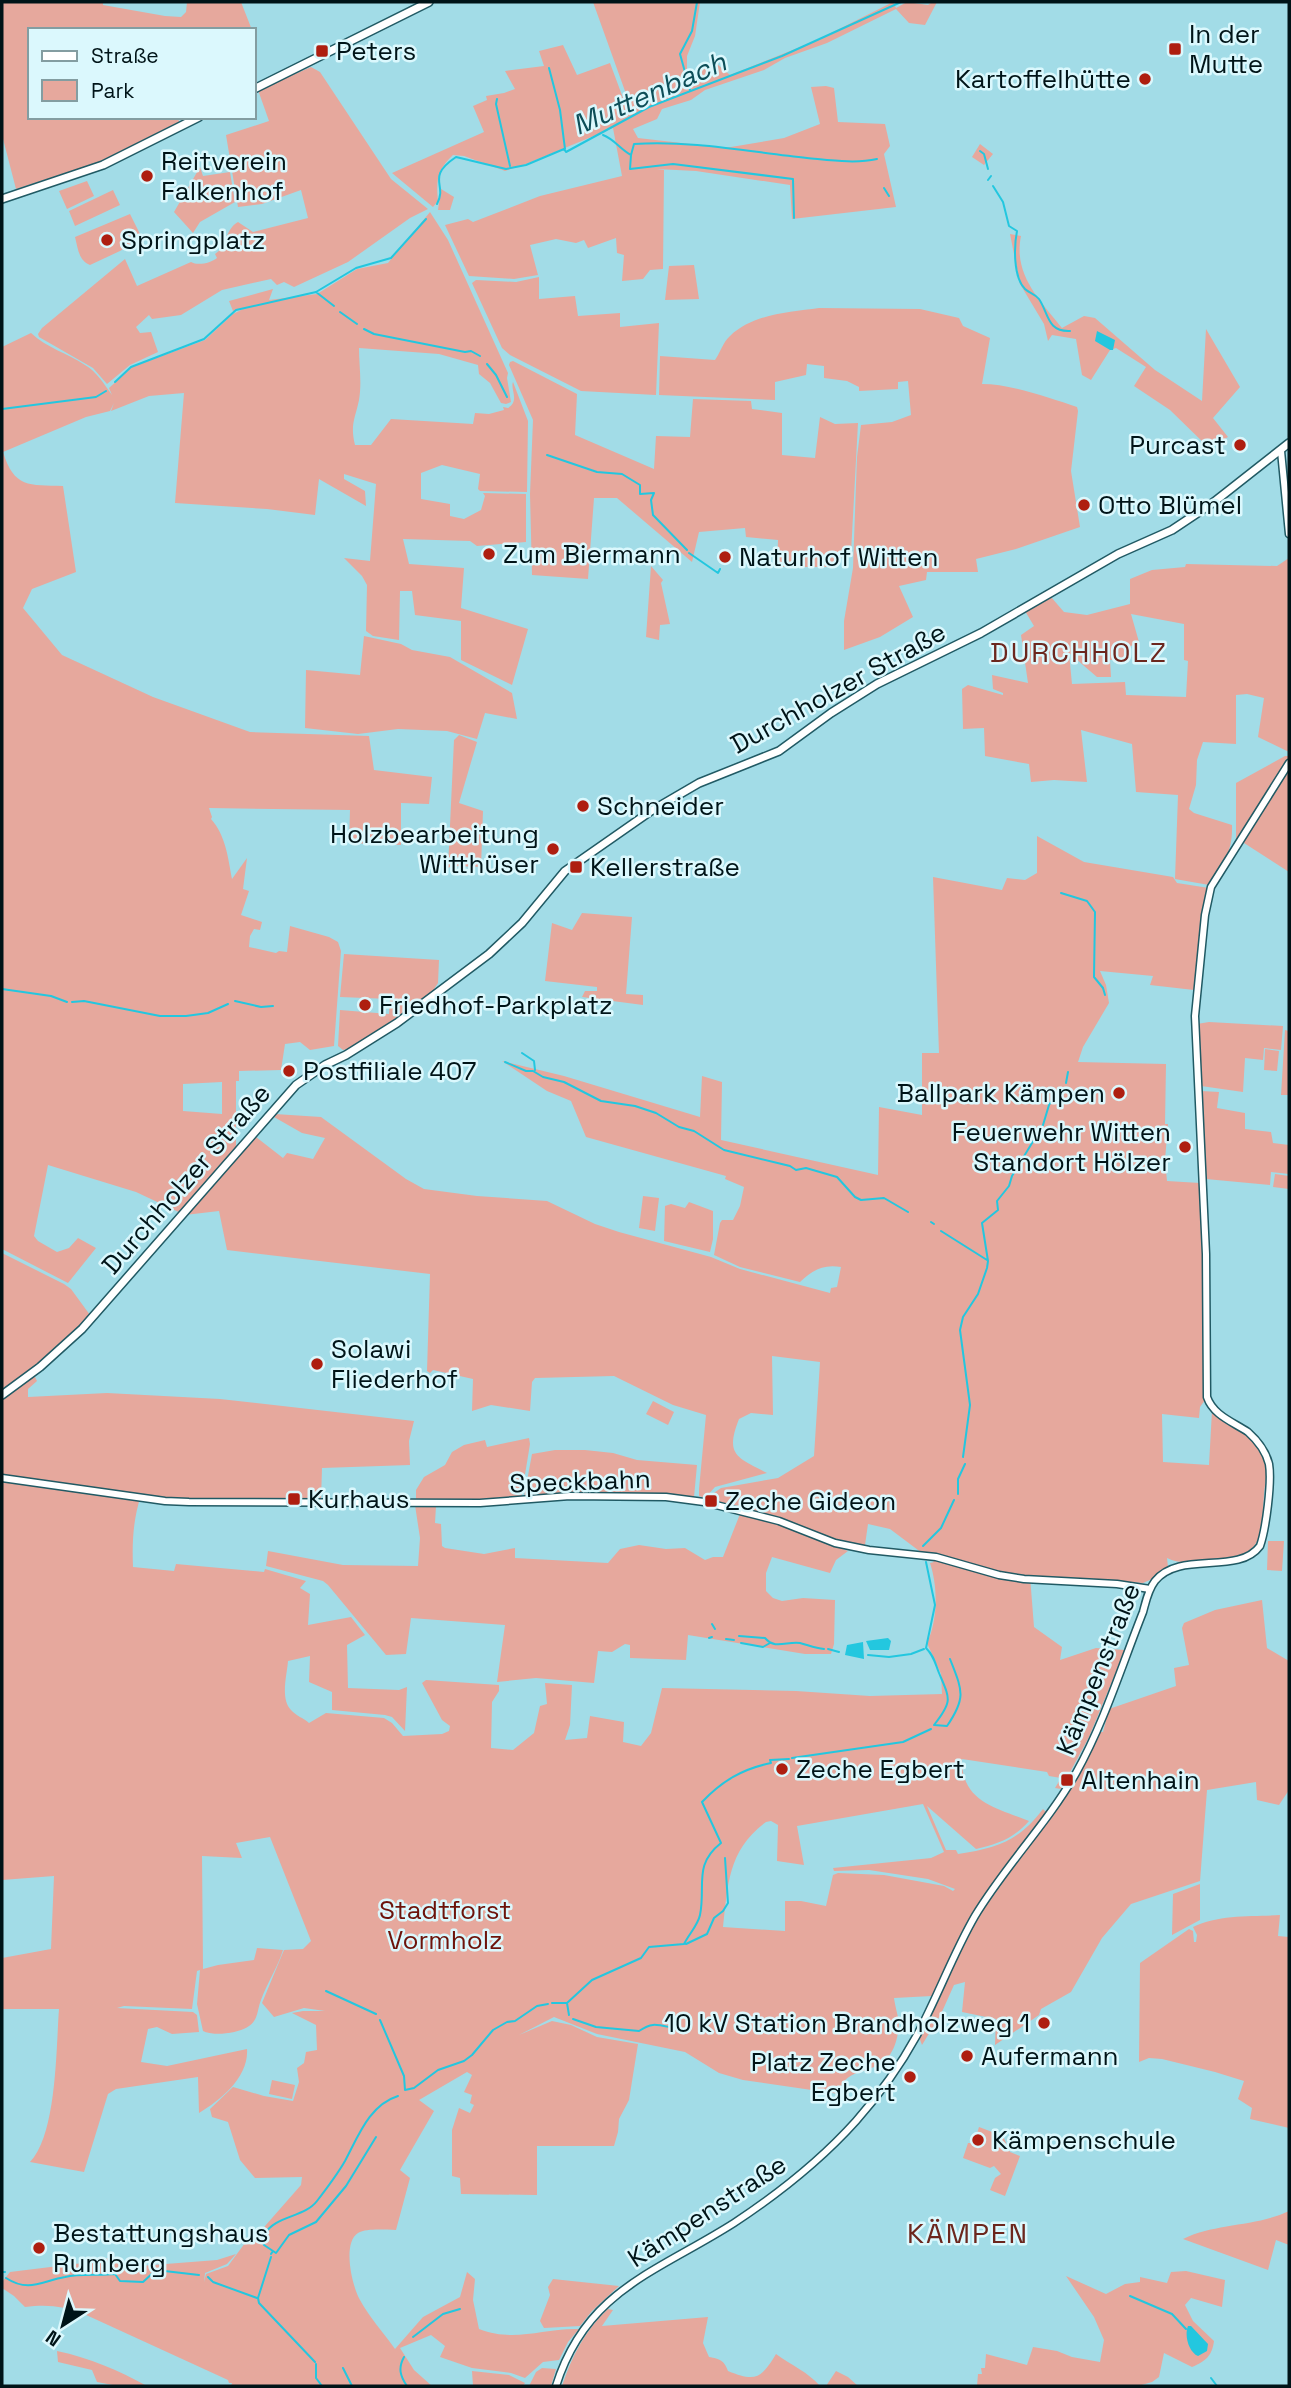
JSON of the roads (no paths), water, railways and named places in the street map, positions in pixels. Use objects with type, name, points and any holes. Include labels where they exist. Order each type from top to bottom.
[{"type":"main road","points":[[256,88],[429,2]]},
{"type":"main road","points":[[2,199],[96,168],[195,119]]},
{"type":"main road","name":"Durchholzer Straße","points":[[2,1395],[40,1367],[82,1329],[296,1085],[397,1023],[489,954],[522,923],[559,878],[577,862],[673,797],[699,783],[779,751],[877,684],[981,634],[1118,554],[1172,530],[1198,514],[1289,443]]},
{"type":"street","points":[[1281,451],[1289,534]]},
{"type":"street","name":"Kämpenstraße","points":[[556,2386],[574,2343],[603,2306],[634,2281],[732,2224],[786,2186],[844,2134],[884,2086],[916,2037],[975,1917],[1076,1773],[1090,1747],[1150,1589],[1156,1580],[1171,1569],[1232,1560],[1258,1550],[1263,1536],[1269,1475],[1265,1454],[1250,1434],[1211,1407],[1207,1397],[1206,1240],[1195,1006],[1209,892],[1289,763]]},
{"type":"street","name":"Speckbahn","points":[[2,1478],[189,1502],[480,1503],[569,1496],[666,1497],[696,1500],[779,1521],[835,1543],[869,1550],[936,1557],[999,1575],[1150,1589]]},
{"type":"water","points":[[1097,331],[1115,340],[1113,350],[1095,341]]},
{"type":"water","points":[[888,1638],[891,1641],[889,1650],[870,1650],[866,1641]]},
{"type":"water","points":[[863,1642],[864,1659],[845,1655],[847,1645]]},
{"type":"water","points":[[1188,2326],[1208,2344],[1207,2351],[1198,2356],[1188,2343]]},
{"type":"waterway","points":[[690,90],[680,54],[692,31],[697,2]]},
{"type":"waterway","name":"Muttenbach","points":[[437,204],[440,197],[439,176],[456,157],[506,169],[526,165],[564,149],[566,152],[649,107],[782,56],[901,2]]},
{"type":"waterway","points":[[549,68],[560,110],[565,149]]},
{"type":"waterway","points":[[497,99],[510,166]]},
{"type":"waterway","points":[[603,135],[631,155],[634,144],[655,143],[699,145],[833,161],[877,159]]},
{"type":"waterway","points":[[980,151],[984,154],[988,169]]},
{"type":"waterway","points":[[631,155],[630,169],[673,164],[793,179],[794,218]]},
{"type":"waterway","points":[[988,180],[991,176]]},
{"type":"waterway","points":[[993,186],[1003,202],[1009,226],[1017,231],[1015,261],[1021,284],[1039,299],[1057,329],[1070,331]]},
{"type":"waterway","points":[[884,188],[889,196]]},
{"type":"waterway","name":"Muttenbach","points":[[115,382],[131,367],[204,339],[236,310],[316,292],[356,268],[391,258],[426,219]]},
{"type":"waterway","points":[[316,292],[334,306]]},
{"type":"waterway","points":[[340,312],[357,324]]},
{"type":"waterway","points":[[364,329],[374,334],[471,351],[480,356]]},
{"type":"waterway","points":[[487,364],[507,397]]},
{"type":"waterway","name":"Muttenbach","points":[[2,409],[96,397],[106,391]]},
{"type":"waterway","points":[[547,455],[597,472],[622,474],[640,485],[640,494],[654,493],[651,500],[653,515],[687,550]]},
{"type":"waterway","points":[[689,553],[718,573],[720,569]]},
{"type":"waterway","points":[[1061,893],[1087,901],[1095,912],[1094,977],[1105,995]]},
{"type":"waterway","points":[[2,989],[51,996],[67,1002]]},
{"type":"waterway","points":[[72,1002],[84,1001],[160,1016],[208,1013],[228,1004]]},
{"type":"waterway","points":[[235,1001],[261,1007],[273,1006]]},
{"type":"waterway","points":[[522,1053],[534,1061],[535,1070]]},
{"type":"waterway","points":[[505,1062],[564,1082],[601,1101],[635,1106],[656,1113],[679,1127],[694,1131],[724,1150],[790,1166],[796,1170],[806,1168],[837,1177],[861,1200],[884,1198],[908,1212]]},
{"type":"waterway","points":[[1066,1083],[1068,1072]]},
{"type":"waterway","points":[[963,1457],[970,1405],[960,1330],[963,1317],[978,1294],[987,1268],[982,1223],[998,1210],[997,1201],[1009,1186],[1060,1088]]},
{"type":"waterway","points":[[941,1231],[987,1260]]},
{"type":"waterway","points":[[958,1494],[958,1479],[965,1464]]},
{"type":"waterway","points":[[923,1546],[941,1528],[954,1500]]},
{"type":"waterway","points":[[926,1562],[935,1605],[926,1648],[934,1660],[948,1700],[934,1725]]},
{"type":"waterway","points":[[712,1624],[715,1629]]},
{"type":"waterway","points":[[739,1636],[765,1638],[773,1644],[800,1643],[824,1649]]},
{"type":"waterway","points":[[726,1639],[734,1640]]},
{"type":"waterway","points":[[741,1643],[763,1647],[770,1643]]},
{"type":"waterway","points":[[828,1649],[839,1652]]},
{"type":"waterway","points":[[868,1655],[889,1657],[924,1649]]},
{"type":"waterway","points":[[934,1725],[947,1726],[960,1700],[960,1686],[950,1659]]},
{"type":"waterway","points":[[792,1758],[903,1742],[931,1729]]},
{"type":"waterway","points":[[552,2003],[567,2003],[592,1980],[641,1958],[649,1947],[684,1944],[700,1915],[702,1876],[707,1859],[721,1843],[702,1802],[717,1788],[742,1772],[771,1763],[770,1760],[789,1759]]},
{"type":"waterway","points":[[686,1944],[707,1934],[714,1918],[728,1903],[725,1858]]},
{"type":"waterway","points":[[326,1991],[376,2014]]},
{"type":"waterway","points":[[567,2003],[569,2015]]},
{"type":"waterway","points":[[380,2020],[404,2076],[405,2090],[414,2088],[438,2070],[464,2061],[493,2030],[507,2022],[515,2021],[537,2006],[548,2004]]},
{"type":"waterway","points":[[573,2019],[596,2027],[639,2031],[653,2025],[669,2027]]},
{"type":"waterway","points":[[271,2254],[273,2251],[264,2245],[260,2236],[275,2224],[305,2211],[317,2201],[342,2166],[372,2114],[388,2100],[398,2096]]},
{"type":"waterway","points":[[273,2251],[276,2253],[289,2235],[316,2222],[346,2186],[376,2137]]},
{"type":"waterway","points":[[271,2257],[258,2298],[259,2303],[315,2362]]},
{"type":"waterway","points":[[6,2278],[22,2285],[36,2285],[71,2276],[115,2274],[120,2281],[143,2282],[156,2270],[199,2275]]},
{"type":"waterway","points":[[208,2277],[212,2281]]},
{"type":"waterway","points":[[213,2282],[257,2298]]},
{"type":"waterway","points":[[1130,2296],[1172,2314],[1186,2329]]},
{"type":"waterway","points":[[413,2337],[443,2314],[460,2309]]},
{"type":"waterway","points":[[404,2357],[401,2372],[407,2386]]},
{"type":"waterway","points":[[316,2364],[316,2378],[322,2386]]},
{"type":"waterway","points":[[343,2368],[352,2386]]},
{"type":"waterway","points":[[1211,2378],[1217,2386]]},
{"type":"place","name":"In der Mutte","points":[[1175,49]]},
{"type":"place","name":"Peters","points":[[322,51]]},
{"type":"place","name":"Kartoffelhütte","points":[[1145,79]]},
{"type":"place","name":"Reitverein Falkenhof","points":[[147,176]]},
{"type":"place","name":"Springplatz","points":[[107,240]]},
{"type":"place","name":"Purcast","points":[[1240,445]]},
{"type":"place","name":"Otto Blümel","points":[[1084,505]]},
{"type":"place","name":"Zum Biermann","points":[[489,554]]},
{"type":"place","name":"Naturhof Witten","points":[[725,557]]},
{"type":"place","name":"Schneider","points":[[583,806]]},
{"type":"place","name":"Holzbearbeitung Witthüser","points":[[553,849]]},
{"type":"place","name":"Kellerstraße","points":[[576,867]]},
{"type":"place","name":"Friedhof-Parkplatz","points":[[365,1005]]},
{"type":"place","name":"Postfiliale 407","points":[[289,1071]]},
{"type":"place","name":"Ballpark Kämpen","points":[[1119,1093]]},
{"type":"place","name":"Feuerwehr Witten Standort Hölzer","points":[[1185,1147]]},
{"type":"place","name":"Solawi Fliederhof","points":[[317,1364]]},
{"type":"place","name":"Kurhaus","points":[[294,1499]]},
{"type":"place","name":"Zeche Gideon","points":[[711,1501]]},
{"type":"place","name":"Zeche Egbert","points":[[782,1769]]},
{"type":"place","name":"Altenhain","points":[[1067,1780]]},
{"type":"place","name":"10 kV Station Brandholzweg 1","points":[[1044,2023]]},
{"type":"place","name":"Aufermann","points":[[967,2056]]},
{"type":"place","name":"Platz Zeche Egbert","points":[[910,2077]]},
{"type":"place","name":"Kämpenschule","points":[[978,2140]]},
{"type":"place","name":"Bestattungshaus Rumberg","points":[[39,2248]]},
{"type":"district","name":"DURCHHOLZ","points":[[1079,652]]},
{"type":"district","name":"KÄMPEN","points":[[968,2233]]},
{"type":"park label","name":"Stadtforst Vormholz","points":[[445,1924]]}]
